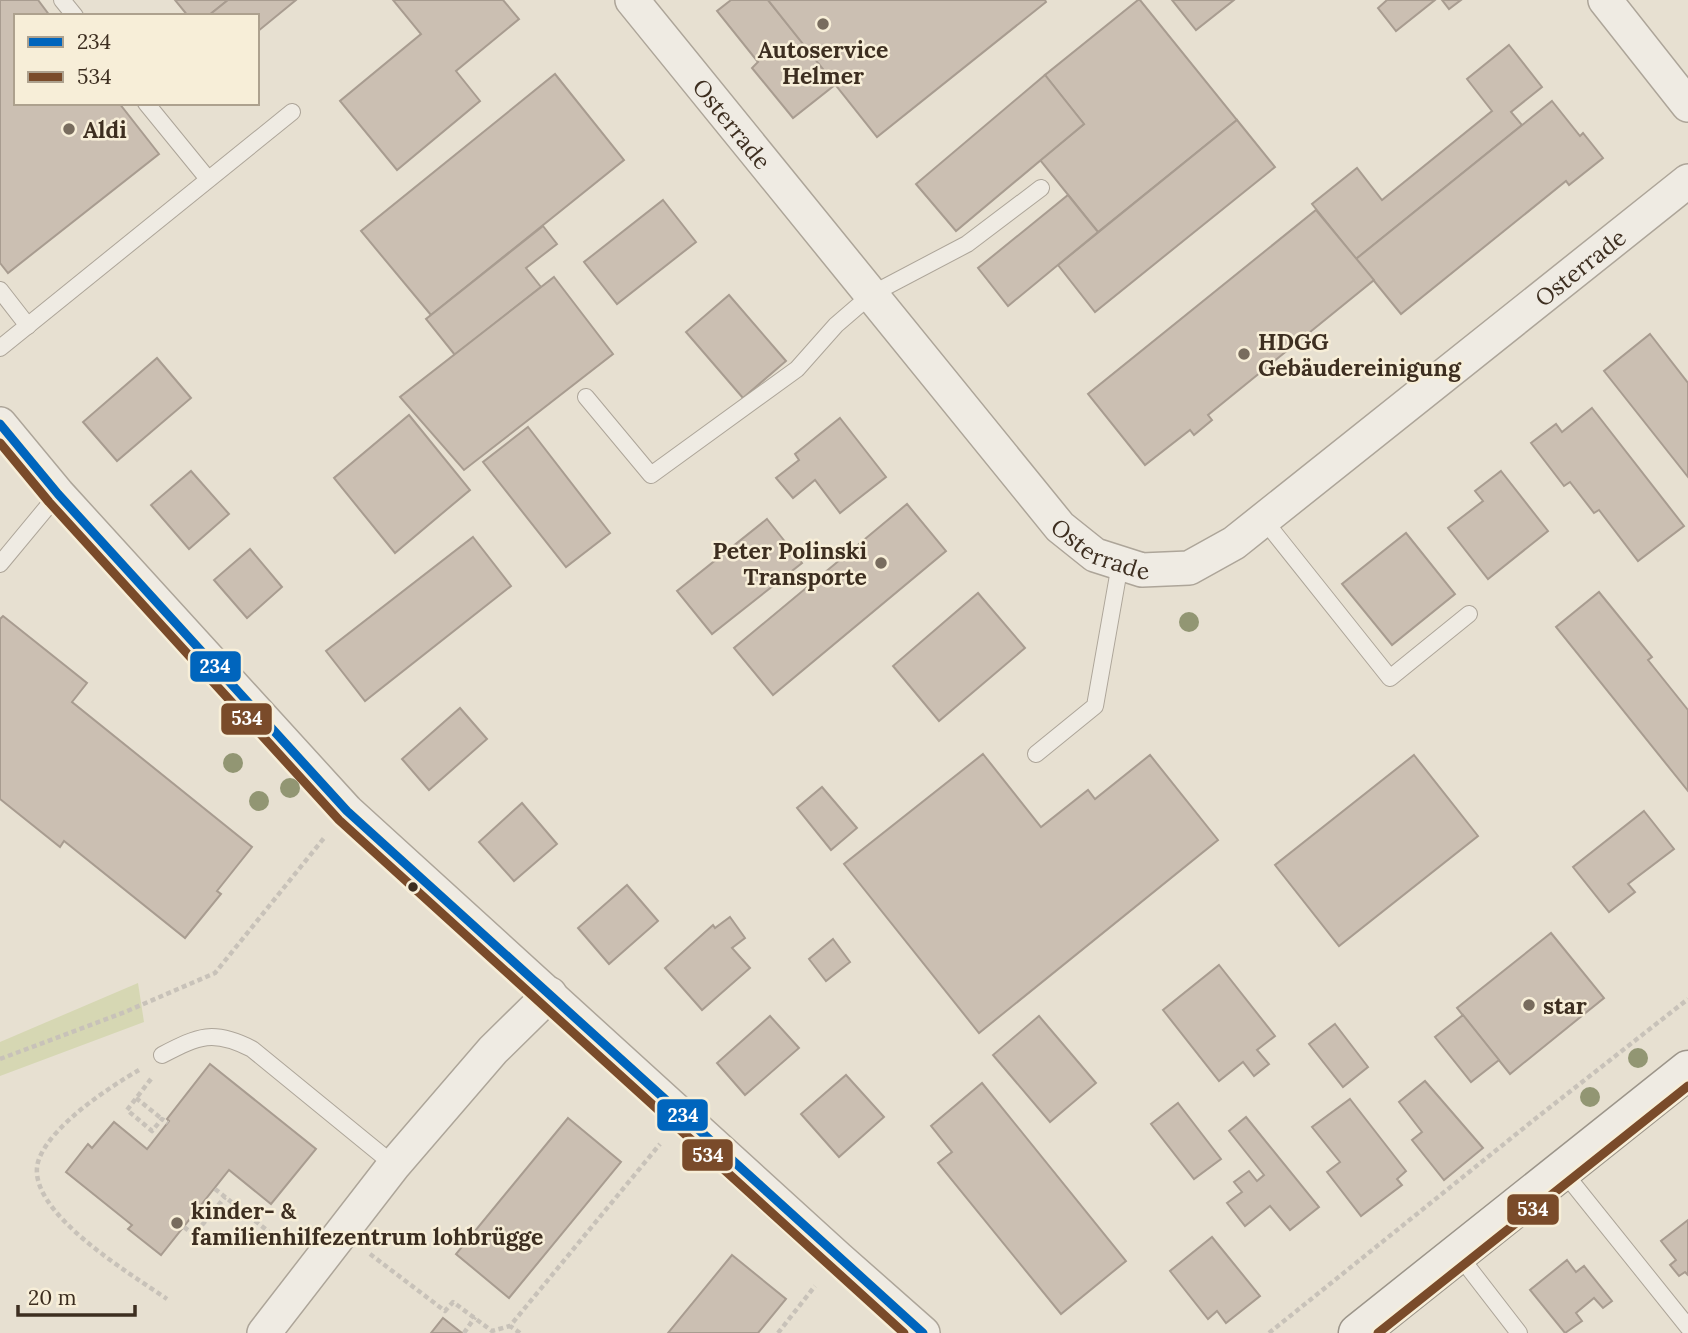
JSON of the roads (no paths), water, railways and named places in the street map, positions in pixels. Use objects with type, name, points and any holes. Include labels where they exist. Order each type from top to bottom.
[{"type":"main road","points":[[1358,1333],[1688,1070]]},
{"type":"street","name":"Osterrade","points":[[632,0],[1060,527],[1096,555],[1142,570],[1189,568],[1234,544],[1688,181]]},
{"type":"street","points":[[1605,0],[1688,105]]},
{"type":"street","points":[[0,424],[58,494],[347,810],[923,1333]]},
{"type":"street","points":[[264,1333],[394,1166],[493,1050],[550,993]]},
{"type":"lane","points":[[62,0],[73,14]]},
{"type":"lane","points":[[148,105],[208,179]]},
{"type":"lane","points":[[0,348],[292,112]]},
{"type":"lane","points":[[586,397],[651,475],[797,369],[836,326],[872,295],[967,244],[1041,188]]},
{"type":"lane","points":[[0,290],[28,326]]},
{"type":"lane","points":[[0,564],[58,494]]},
{"type":"lane","points":[[1264,520],[1390,678],[1469,614]]},
{"type":"lane","points":[[1036,754],[1094,706],[1120,564]]},
{"type":"lane","points":[[162,1055],[194,1038],[229,1037],[252,1049],[394,1166]]},
{"type":"lane","points":[[1562,1170],[1688,1327]]},
{"type":"lane","points":[[1458,1254],[1519,1333]]},
{"type":"place","name":"Autoservice Helmer","points":[[823,24]]},
{"type":"place","name":"Aldi","points":[[69,129]]},
{"type":"place","name":"HDGG Gebäudereinigung","points":[[1244,354]]},
{"type":"place","name":"Peter Polinski Transporte","points":[[881,563]]},
{"type":"place","name":"star","points":[[1529,1005]]},
{"type":"place","name":"kinder- & familienhilfezentrum lohbrügge","points":[[177,1223]]}]
